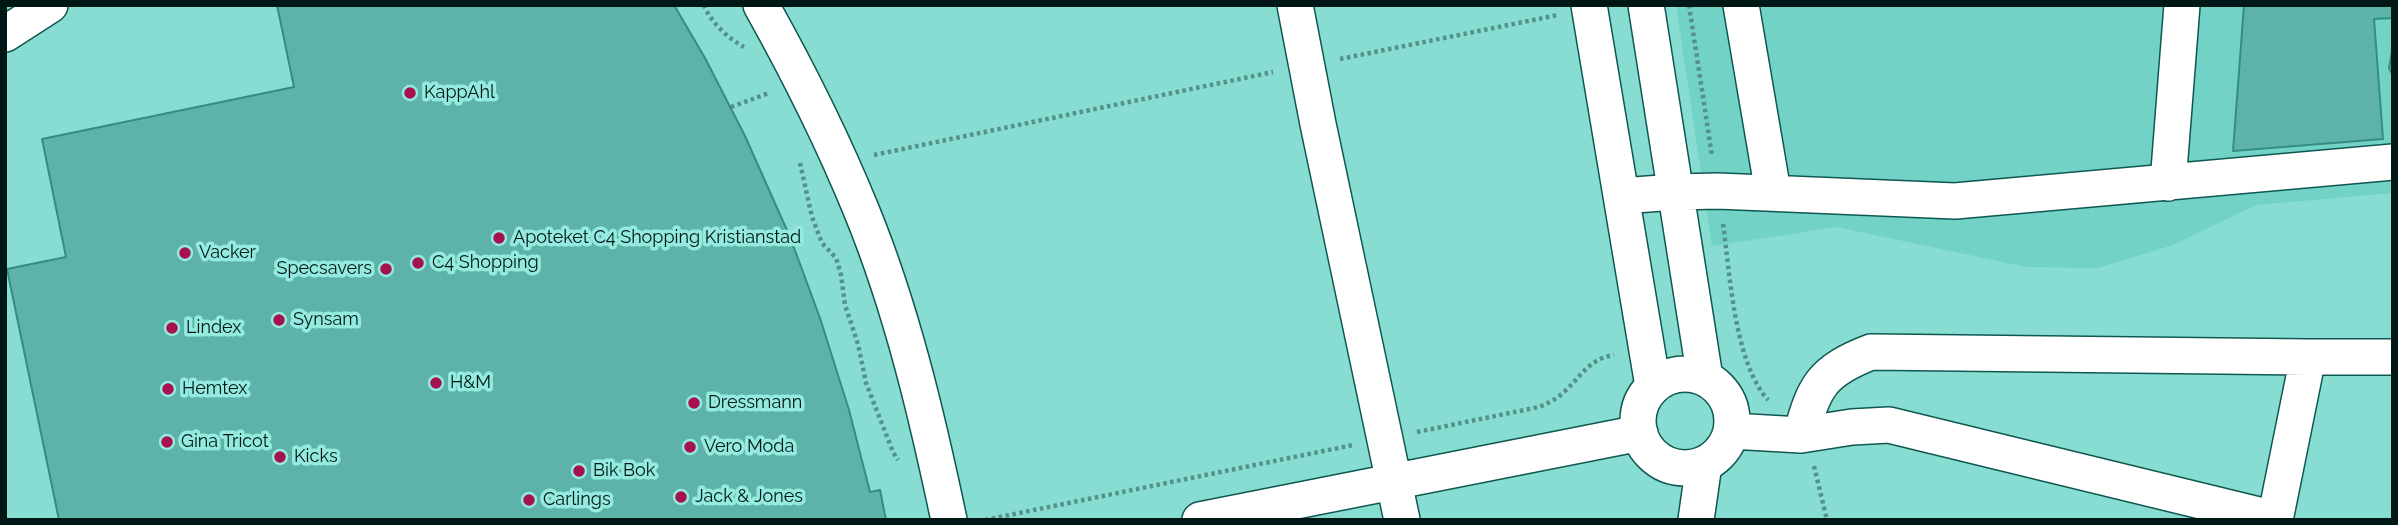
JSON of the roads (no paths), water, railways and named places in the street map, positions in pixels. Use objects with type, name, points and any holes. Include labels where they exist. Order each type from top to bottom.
[{"type":"lane","points":[[5,34],[50,5]]},
{"type":"lane","points":[[761,5],[862,213],[912,364],[949,520]]},
{"type":"lane","points":[[1296,5],[1402,520]]},
{"type":"lane","points":[[1646,5],[1705,378]]},
{"type":"lane","points":[[1741,5],[1773,192]]},
{"type":"lane","points":[[2168,183],[2182,5]]},
{"type":"lane","points":[[1589,7],[1653,386]]},
{"type":"lane","points":[[1621,196],[1718,191],[1955,201],[2393,162]]},
{"type":"lane","points":[[1801,435],[1810,399],[1823,379],[1847,362],[1871,352],[2393,357]]},
{"type":"lane","points":[[1731,431],[1801,435],[1852,427],[1889,425],[2275,519],[2308,357]]},
{"type":"lane","points":[[1683,373],[1705,378],[1725,396],[1731,413],[1731,431],[1718,454],[1688,465],[1655,457],[1648,450],[1640,433],[1640,408],[1653,386],[1683,373]]},
{"type":"lane","points":[[1200,520],[1640,433]]},
{"type":"lane","points":[[1688,465],[1697,516]]},
{"type":"place","name":"KappAhl","points":[[410,93]]},
{"type":"place","name":"Apoteket C4 Shopping Kristianstad","points":[[499,238]]},
{"type":"place","name":"Vacker","points":[[185,253]]},
{"type":"place","name":"C4 Shopping","points":[[418,263]]},
{"type":"place","name":"Specsavers","points":[[386,269]]},
{"type":"place","name":"Synsam","points":[[279,320]]},
{"type":"place","name":"Lindex","points":[[172,328]]},
{"type":"place","name":"H&M","points":[[436,383]]},
{"type":"place","name":"Hemtex","points":[[168,389]]},
{"type":"place","name":"Dressmann","points":[[694,403]]},
{"type":"place","name":"Gina Tricot","points":[[167,442]]},
{"type":"place","name":"Vero Moda","points":[[690,447]]},
{"type":"place","name":"Kicks","points":[[280,457]]},
{"type":"place","name":"Bik Bok","points":[[579,471]]},
{"type":"place","name":"Jack & Jones","points":[[681,497]]},
{"type":"place","name":"Carlings","points":[[529,500]]}]
